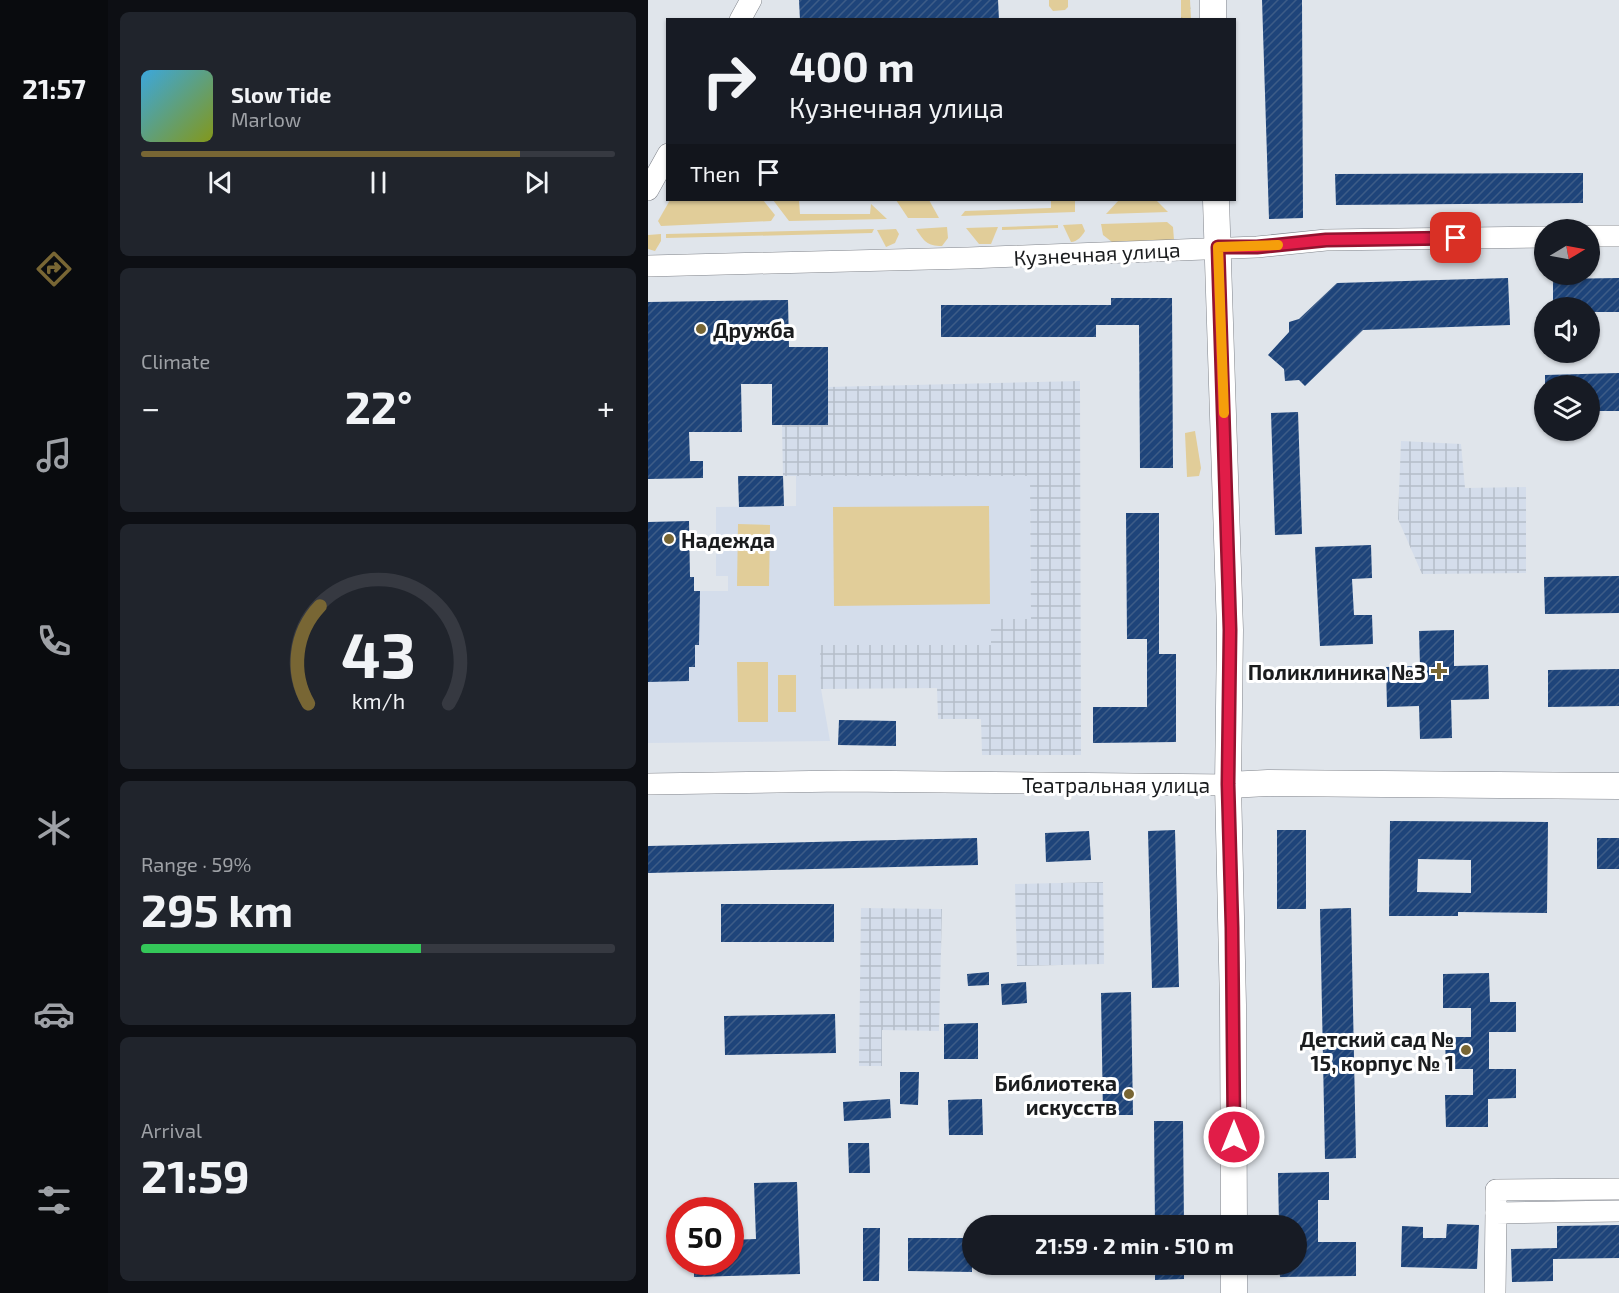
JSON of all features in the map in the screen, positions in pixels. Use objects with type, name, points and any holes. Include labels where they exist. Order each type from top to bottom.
[{"type":"main road","points":[[1213,0],[1213,18]]},
{"type":"main road","points":[[1216,201],[1230,630],[1228,784],[1233,972],[1234,1215]]},
{"type":"main road","name":"Театральная улица","points":[[1228,784],[1619,786]]},
{"type":"main road","points":[[1234,1275],[1234,1293]]},
{"type":"street","points":[[741,18],[751,0]]},
{"type":"street","points":[[648,190],[666,158]]},
{"type":"street","points":[[1600,236],[1619,236]]},
{"type":"street","name":"Кузнечная улица","points":[[648,266],[968,258],[1257,247],[1326,240],[1534,237]]},
{"type":"street","name":"Театральная улица","points":[[648,784],[855,782],[1228,784]]},
{"type":"street","points":[[1495,1293],[1496,1190],[1619,1189]]},
{"type":"street","points":[[1496,1213],[1619,1210]]},
{"type":"shaded area","points":[[1080,381],[1081,755],[982,755],[981,719],[938,719],[937,688],[821,689],[820,645],[991,645],[991,619],[1031,619],[1030,476],[783,476],[782,425],[828,387]]},
{"type":"shaded area","points":[[1401,441],[1461,444],[1465,488],[1526,487],[1526,573],[1422,574],[1398,519]]},
{"type":"shaded area","points":[[796,476],[1030,476],[1031,619],[991,645],[821,645],[821,689],[830,741],[648,743],[648,578],[694,577],[694,591],[728,591],[728,576],[716,576],[716,507],[796,506]]},
{"type":"shaded area","points":[[1103,882],[1104,964],[1017,966],[1015,884]]},
{"type":"shaded area","points":[[861,908],[942,909],[939,1031],[882,1030],[882,1066],[859,1066]]},
{"type":"green space","points":[[1049,0],[1068,0],[1068,7],[1065,10],[1053,11],[1049,6]]},
{"type":"green space","points":[[1181,0],[1190,0],[1191,18],[1181,18]]},
{"type":"green space","points":[[669,201],[764,201],[775,215],[771,221],[661,226],[658,221]]},
{"type":"green space","points":[[774,201],[799,201],[800,214],[870,214],[871,204],[887,219],[789,221]]},
{"type":"green space","points":[[897,201],[930,201],[939,218],[908,218]]},
{"type":"green space","points":[[1051,201],[1075,201],[1075,212],[961,216],[965,211],[1051,208]]},
{"type":"green space","points":[[1118,201],[1157,201],[1168,212],[1106,214]]},
{"type":"green space","points":[[1167,222],[1173,227],[1174,240],[1112,242],[1103,235],[1101,224]]},
{"type":"green space","points":[[1082,224],[1085,231],[1081,237],[1071,242],[1063,225]]},
{"type":"green space","points":[[1058,225],[1058,228],[1002,230],[1002,227]]},
{"type":"green space","points":[[947,227],[948,238],[942,246],[926,242],[916,229]]},
{"type":"green space","points":[[998,227],[991,244],[979,244],[966,228]]},
{"type":"green space","points":[[874,229],[872,233],[666,238],[666,234]]},
{"type":"green space","points":[[896,229],[899,234],[895,243],[886,247],[877,230]]},
{"type":"green space","points":[[661,234],[661,241],[655,251],[648,249],[648,235]]},
{"type":"green space","points":[[1195,431],[1201,468],[1199,476],[1187,477],[1185,433]]},
{"type":"green space","points":[[989,506],[990,604],[834,606],[833,507]]},
{"type":"green space","points":[[738,524],[770,525],[769,586],[737,586]]},
{"type":"green space","points":[[737,662],[768,662],[768,722],[738,722]]},
{"type":"green space","points":[[778,675],[796,675],[796,712],[778,712]]},
{"type":"building","points":[[799,0],[998,0],[999,18],[800,18]]},
{"type":"building","points":[[1262,0],[1302,0],[1303,218],[1269,219]]},
{"type":"building","points":[[1583,173],[1583,203],[1336,205],[1335,174]]},
{"type":"building","points":[[1508,278],[1510,325],[1363,330],[1305,386],[1299,380],[1285,381],[1284,369],[1268,355],[1289,332],[1289,322],[1299,319],[1337,283]]},
{"type":"building","points":[[1600,278],[1619,278],[1619,312],[1600,312],[1600,297],[1553,297],[1553,285],[1600,285]]},
{"type":"building","points":[[1111,298],[1172,298],[1173,468],[1140,468],[1139,325],[1096,325],[1096,337],[941,337],[941,305],[1111,305]]},
{"type":"building","points":[[788,300],[789,347],[828,347],[828,425],[772,425],[772,384],[741,384],[742,432],[689,432],[690,461],[703,461],[703,478],[648,479],[648,302]]},
{"type":"building","points":[[1619,373],[1619,411],[1600,411],[1600,375],[1545,375]]},
{"type":"building","points":[[1298,412],[1302,534],[1275,535],[1271,413]]},
{"type":"building","points":[[738,476],[783,476],[784,506],[739,507]]},
{"type":"building","points":[[1126,513],[1159,513],[1159,654],[1176,654],[1176,742],[1093,743],[1093,707],[1147,707],[1147,639],[1127,639]]},
{"type":"building","points":[[689,521],[690,577],[694,577],[694,591],[700,591],[699,645],[695,645],[695,667],[689,667],[689,681],[648,682],[648,522]]},
{"type":"building","points":[[1371,545],[1372,578],[1352,579],[1354,615],[1372,615],[1373,644],[1320,646],[1315,547]]},
{"type":"building","points":[[1619,576],[1619,613],[1545,614],[1544,577]]},
{"type":"building","points":[[1454,630],[1454,666],[1488,665],[1489,699],[1451,700],[1452,738],[1420,739],[1419,706],[1387,707],[1386,667],[1420,666],[1419,631]]},
{"type":"building","points":[[1619,669],[1619,706],[1548,707],[1548,670]]},
{"type":"building","points":[[839,720],[896,721],[896,746],[838,745]]},
{"type":"building","points":[[1390,821],[1548,822],[1547,913],[1458,912],[1458,916],[1389,916]],"holes":[[[1418,859],[1471,860],[1471,893],[1417,892]]]},
{"type":"building","points":[[1175,830],[1179,987],[1152,988],[1148,831]]},
{"type":"building","points":[[1277,830],[1306,830],[1306,909],[1277,909]]},
{"type":"building","points":[[1089,831],[1091,860],[1046,862],[1045,833]]},
{"type":"building","points":[[977,838],[978,865],[648,873],[648,846]]},
{"type":"building","points":[[1597,838],[1619,838],[1619,869],[1597,869]]},
{"type":"building","points":[[721,904],[834,904],[834,942],[721,942]]},
{"type":"building","points":[[1351,908],[1356,1158],[1325,1159],[1320,909]]},
{"type":"building","points":[[989,972],[989,985],[968,986],[967,974]]},
{"type":"building","points":[[1489,973],[1490,1002],[1516,1002],[1516,1032],[1489,1032],[1489,1069],[1516,1069],[1516,1098],[1488,1099],[1488,1127],[1446,1127],[1445,1095],[1473,1095],[1473,1069],[1446,1069],[1445,1037],[1471,1037],[1471,1008],[1443,1008],[1443,974]]},
{"type":"building","points":[[1026,982],[1027,1003],[1002,1005],[1001,984]]},
{"type":"building","points":[[1131,992],[1133,1115],[1103,1115],[1101,993]]},
{"type":"building","points":[[835,1014],[836,1053],[725,1055],[724,1016]]},
{"type":"building","points":[[978,1023],[978,1059],[944,1059],[944,1024]]},
{"type":"building","points":[[900,1072],[919,1072],[918,1105],[900,1104]]},
{"type":"building","points":[[890,1099],[891,1118],[844,1121],[843,1102]]},
{"type":"building","points":[[982,1099],[983,1135],[949,1135],[948,1100]]},
{"type":"building","points":[[1154,1121],[1183,1121],[1184,1215],[1155,1215]]},
{"type":"building","points":[[848,1143],[869,1143],[870,1173],[849,1173]]},
{"type":"building","points":[[1329,1172],[1329,1200],[1318,1200],[1318,1242],[1356,1242],[1356,1276],[1280,1277],[1280,1275],[1307,1275],[1307,1215],[1279,1215],[1278,1173]]},
{"type":"building","points":[[797,1182],[800,1274],[694,1277],[694,1275],[744,1275],[744,1239],[756,1239],[754,1183]]},
{"type":"building","points":[[1447,1224],[1479,1225],[1477,1269],[1401,1267],[1402,1226],[1423,1227],[1423,1238],[1446,1238]]},
{"type":"building","points":[[1619,1225],[1619,1258],[1553,1259],[1553,1281],[1512,1282],[1511,1249],[1557,1248],[1557,1226]]},
{"type":"building","points":[[863,1228],[880,1228],[879,1281],[863,1281]]},
{"type":"building","points":[[908,1238],[962,1238],[962,1272],[908,1271]]},
{"type":"building","points":[[1155,1275],[1184,1275],[1184,1279],[1155,1280]]},
{"type":"slow traffic","points":[[1224,413],[1218,247],[1278,245]]},
{"type":"place","name":"Дружба","points":[[701,329]]},
{"type":"place","name":"Надежда","points":[[669,539]]},
{"type":"place","name":"Поликлиника №3","points":[[1439,671]]},
{"type":"place","name":"Детский сад № 15, корпус № 1","points":[[1466,1050]]},
{"type":"place","name":"Библиотека искусств","points":[[1129,1094]]},
{"type":"route","points":[[1234,1137],[1228,784],[1230,630],[1218,247],[1257,247],[1326,240],[1456,238]]}]
